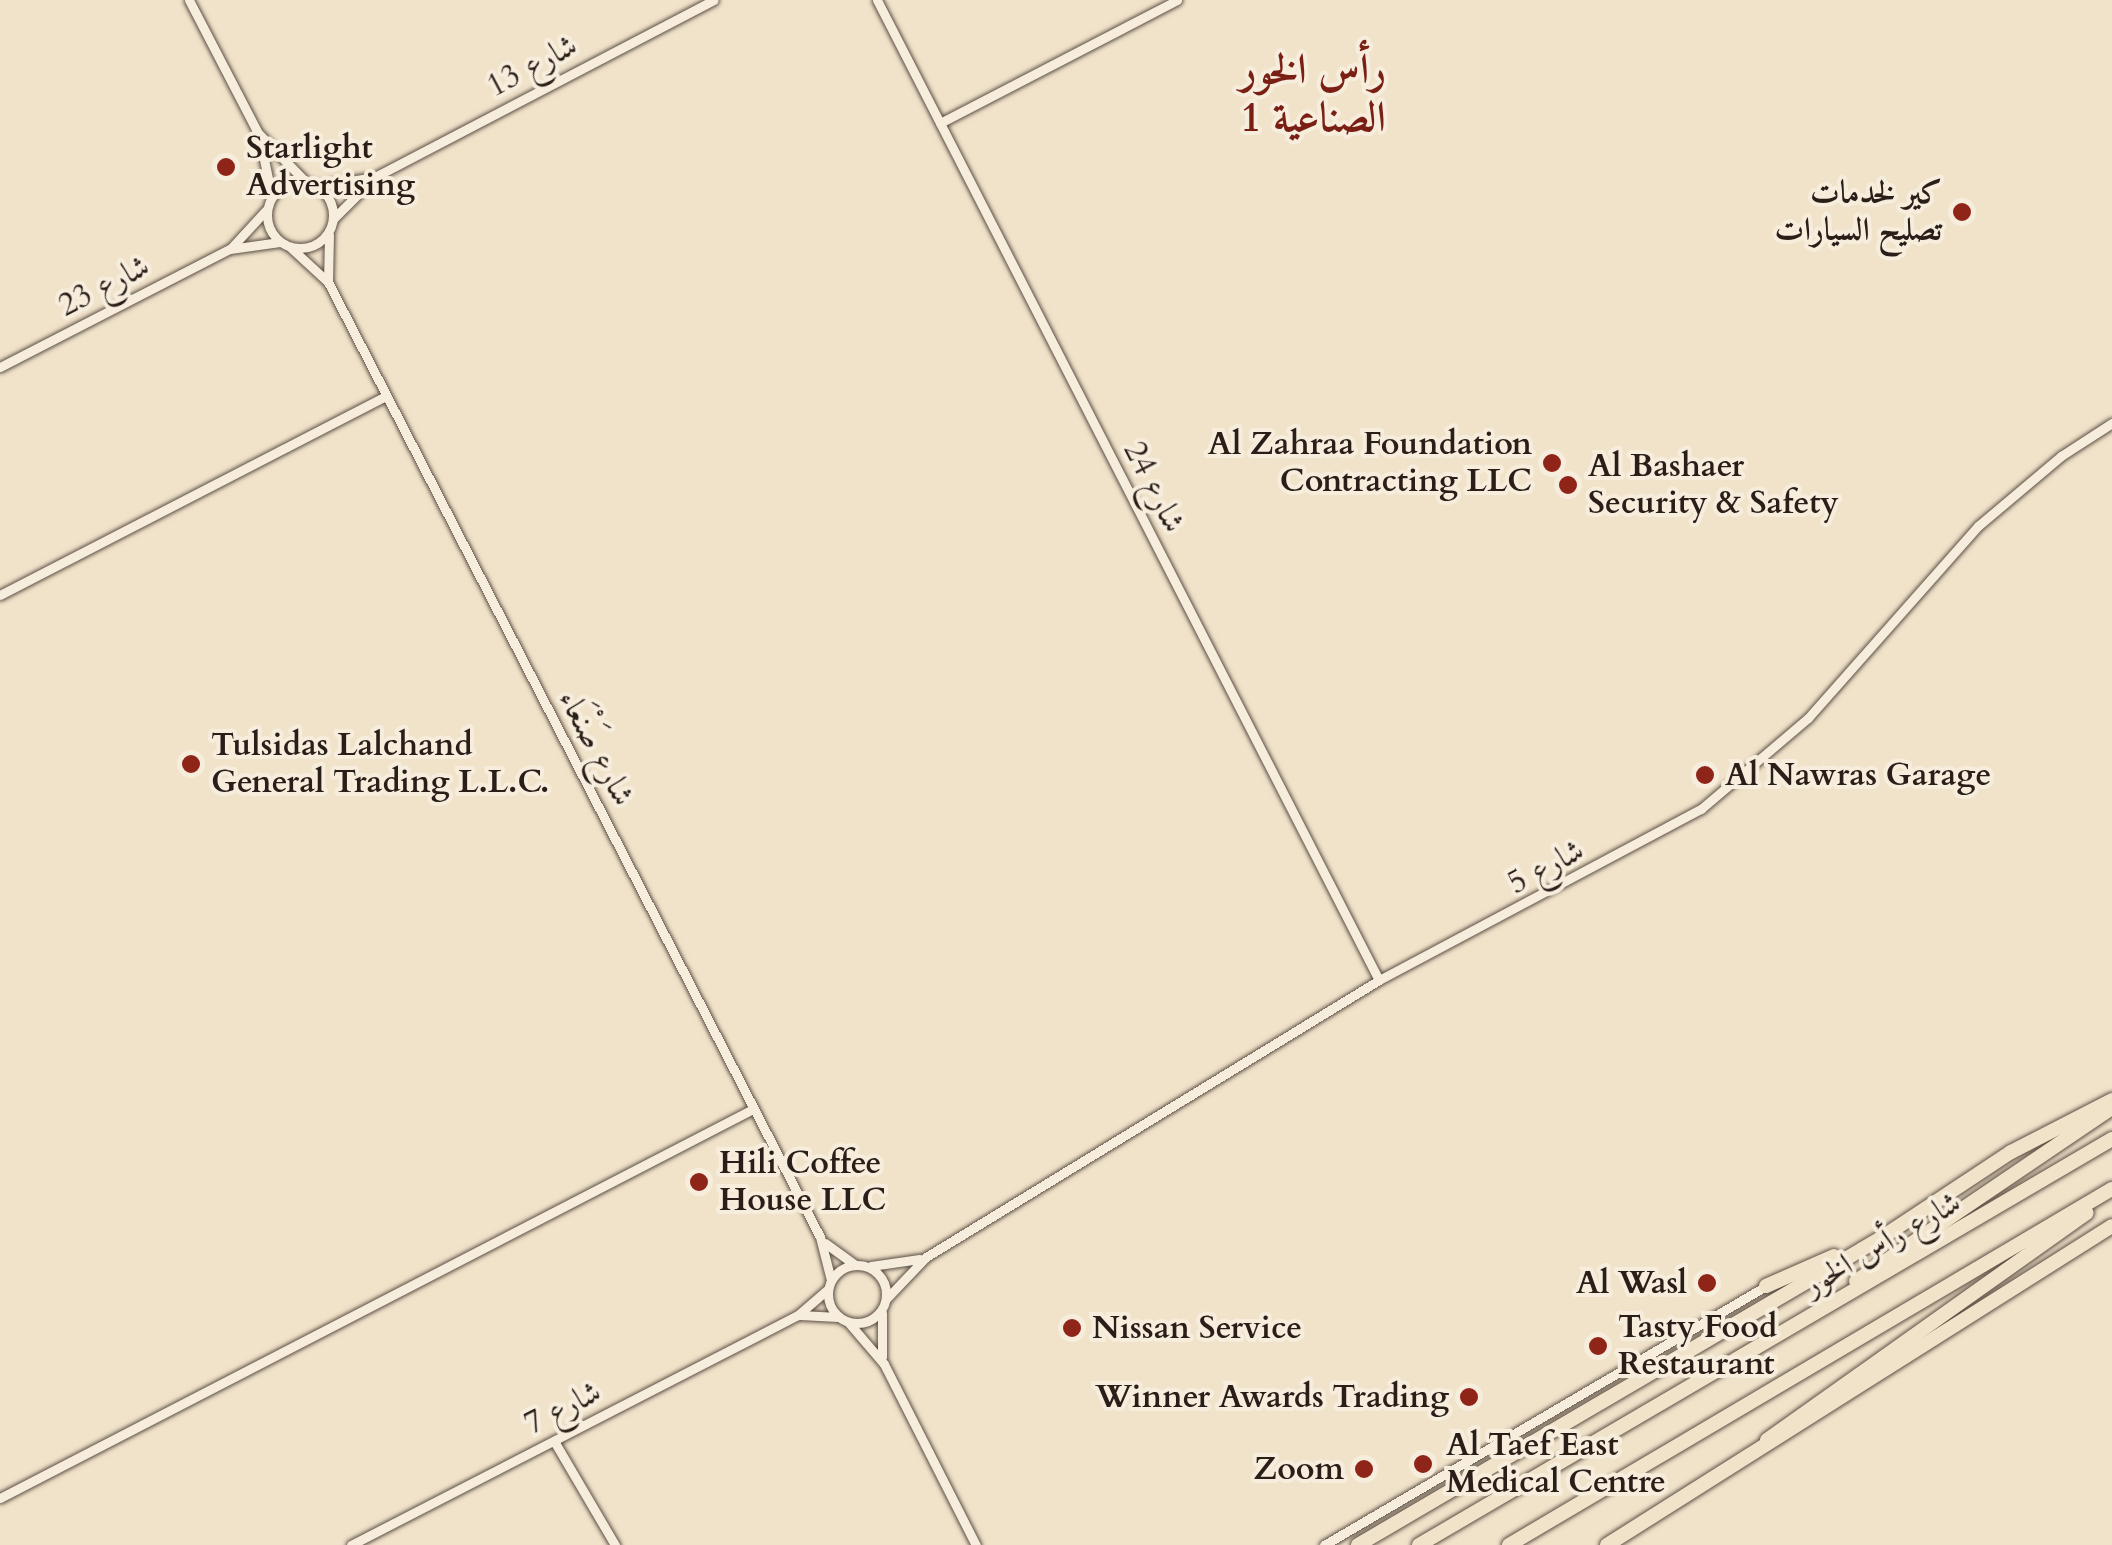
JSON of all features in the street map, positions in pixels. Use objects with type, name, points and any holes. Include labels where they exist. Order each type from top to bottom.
[{"type":"highway","points":[[1358,1545],[1920,1213],[2011,1152],[2112,1100]]},
{"type":"highway","points":[[1806,1320],[2112,1108]]},
{"type":"highway","name":"شارع رأس الخور","points":[[1419,1545],[2112,1139]]},
{"type":"highway","points":[[1744,1462],[1784,1423],[2112,1192]]},
{"type":"highway","points":[[1509,1545],[2112,1192]]},
{"type":"highway","points":[[1766,1286],[1920,1213]]},
{"type":"highway","points":[[1607,1545],[2112,1226]]},
{"type":"street","points":[[188,0],[258,133],[272,197]]},
{"type":"street","name":"شارع 13","points":[[333,219],[375,177],[713,0]]},
{"type":"street","name":"شارع 24","points":[[868,0],[884,19]]},
{"type":"street","name":"شارع 24","points":[[876,0],[1379,980]]},
{"type":"street","points":[[940,123],[1177,0]]},
{"type":"street","points":[[258,133],[306,182],[318,186],[330,200],[333,219],[329,231],[312,246],[285,245],[269,228],[267,209],[281,188],[306,182]]},
{"type":"street","name":"شارع 13","points":[[318,186],[375,177]]},
{"type":"street","name":"شارع 23","points":[[0,368],[230,249],[267,209]]},
{"type":"street","name":"شارع صَنْعَاء","points":[[328,282],[329,231]]},
{"type":"street","name":"شارع 23","points":[[230,249],[285,245]]},
{"type":"street","name":"شارع صَنْعَاء","points":[[285,245],[328,282],[820,1237],[830,1284]]},
{"type":"street","points":[[0,595],[386,396]]},
{"type":"street","name":"شارع 5","points":[[884,1304],[926,1257],[1379,980],[1666,831],[1734,784],[1808,718],[1978,526],[2112,422]]},
{"type":"street","points":[[0,1498],[753,1109]]},
{"type":"street","name":"شارع صَنْعَاء","points":[[820,1237],[860,1265]]},
{"type":"street","name":"شارع 5","points":[[860,1265],[926,1257]]},
{"type":"street","points":[[838,1317],[830,1284],[860,1265],[882,1279],[884,1364]]},
{"type":"street","name":"شارع 7","points":[[352,1545],[798,1315],[830,1284]]},
{"type":"street","points":[[1324,1545],[1766,1286]]},
{"type":"street","points":[[849,1323],[868,1322],[884,1304]]},
{"type":"street","points":[[798,1315],[838,1317],[849,1323],[884,1364],[976,1545]]},
{"type":"street","points":[[554,1441],[615,1545]]},
{"type":"place","name":"Starlight Advertising","points":[[226,167]]},
{"type":"place","name":"كير لخدمات تصليح السيارات","points":[[1962,212]]},
{"type":"place","name":"Al Zahraa Foundation Contracting LLC","points":[[1552,463]]},
{"type":"place","name":"Al Bashaer Security & Safety","points":[[1568,485]]},
{"type":"place","name":"Tulsidas Lalchand General Trading L.L.C.","points":[[191,764]]},
{"type":"place","name":"Al Nawras Garage","points":[[1705,775]]},
{"type":"place","name":"Hili Coffee House LLC","points":[[699,1182]]},
{"type":"place","name":"Al Wasl","points":[[1707,1283]]},
{"type":"place","name":"Nissan Service","points":[[1072,1328]]},
{"type":"place","name":"Tasty Food Restaurant","points":[[1598,1346]]},
{"type":"place","name":"Winner Awards Trading","points":[[1469,1397]]},
{"type":"place","name":"Al Taef East Medical Centre","points":[[1423,1464]]},
{"type":"place","name":"Zoom","points":[[1364,1469]]},
{"type":"district","name":"رأس الخور الصناعية 1","points":[[1313,94]]}]
